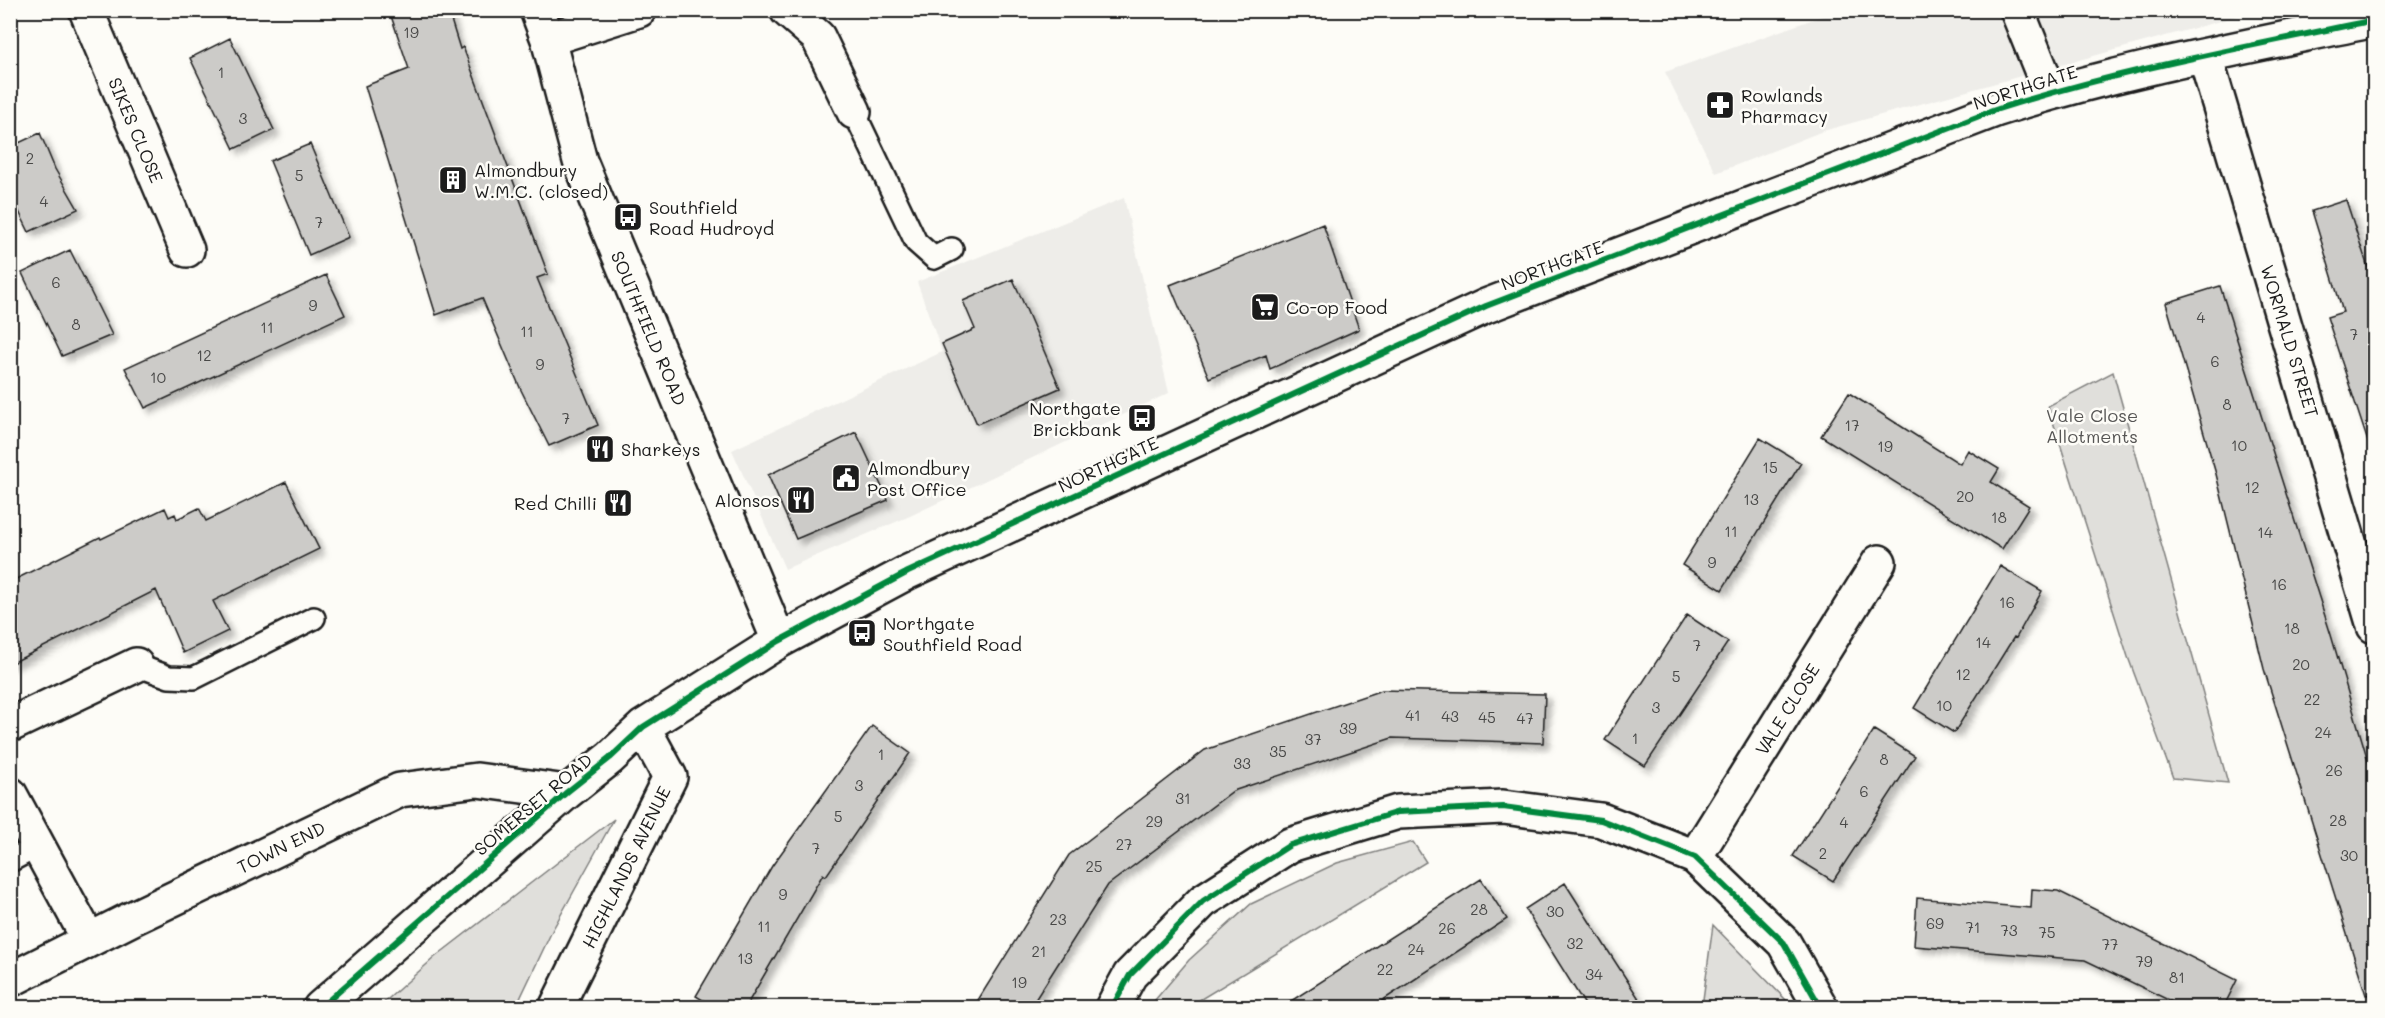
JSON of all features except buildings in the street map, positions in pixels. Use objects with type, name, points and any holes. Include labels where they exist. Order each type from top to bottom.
[{"type":"street","name":"SIKES CLOSE","points":[[86,10],[187,250]]},
{"type":"street","points":[[542,25],[639,10]]},
{"type":"street","points":[[787,10],[818,37],[854,112]]},
{"type":"street","points":[[2017,10],[2050,92]]},
{"type":"street","name":"NORTHGATE","points":[[779,641],[908,572],[1486,306],[1995,110],[2050,92],[2172,62],[2374,20]]},
{"type":"street","name":"SOUTHFIELD ROAD","points":[[542,25],[580,161],[779,641]]},
{"type":"street","name":"WORMALD STREET","points":[[2205,56],[2374,626]]},
{"type":"street","name":"VALE CLOSE","points":[[1695,857],[1879,562]]},
{"type":"street","name":"SOMERSET ROAD","points":[[320,1008],[643,727],[779,641]]},
{"type":"street","points":[[10,725],[136,665]]},
{"type":"street","name":"HIGHLANDS AVENUE","points":[[556,1008],[670,777],[643,727]]},
{"type":"street","name":"TOWN END","points":[[10,980],[400,790],[477,780],[567,792]]},
{"type":"street","points":[[10,794],[24,854],[89,940]]},
{"type":"street","points":[[1112,1008],[1130,975],[1203,901],[1290,845],[1398,812],[1503,807],[1601,820],[1695,857],[1784,943],[1821,1008]]},
{"type":"lane","points":[[854,112],[916,242],[934,258],[952,249]]},
{"type":"lane","points":[[136,665],[169,677],[194,678],[314,618]]},
{"type":"shaded area","points":[[1836,11],[2256,11],[1823,131],[1716,173],[1665,72]]},
{"type":"shaded area","points":[[1124,198],[1169,393],[910,516],[785,569],[732,450],[942,352],[917,282]]},
{"type":"green space","name":"Vale Close Allotments","points":[[2113,372],[2228,783],[2173,778],[2128,657],[2048,406]]},
{"type":"green space","points":[[614,819],[553,929],[516,1007],[379,1007],[435,957]]},
{"type":"green space","points":[[1413,842],[1426,862],[1188,1007],[1149,1007],[1189,960],[1251,904],[1337,863]]},
{"type":"green space","points":[[1713,925],[1786,1000],[1784,1007],[1702,1007]]},
{"type":"cycle path","points":[[320,1008],[643,727],[779,641],[908,572],[1486,306],[1995,110],[2136,71],[2374,20]]},
{"type":"cycle path","points":[[1112,1008],[1130,975],[1203,901],[1290,845],[1398,812],[1503,807],[1601,820],[1695,857],[1784,943],[1821,1008]]},
{"type":"place","name":"Rowlands Pharmacy","points":[[1720,105]]},
{"type":"place","name":"Almondbury W.M.C. (closed)","points":[[453,180]]},
{"type":"place","name":"Southfield Road Hudroyd","points":[[628,217]]},
{"type":"place","name":"Co-op Food","points":[[1265,307]]},
{"type":"place","name":"Northgate Brickbank","points":[[1142,418]]},
{"type":"place","name":"Sharkeys","points":[[600,449]]},
{"type":"place","name":"Almondbury Post Office","points":[[846,478]]},
{"type":"place","name":"Alonsos","points":[[801,500]]},
{"type":"place","name":"Red Chilli","points":[[618,503]]},
{"type":"place","name":"Northgate Southfield Road","points":[[862,633]]}]
